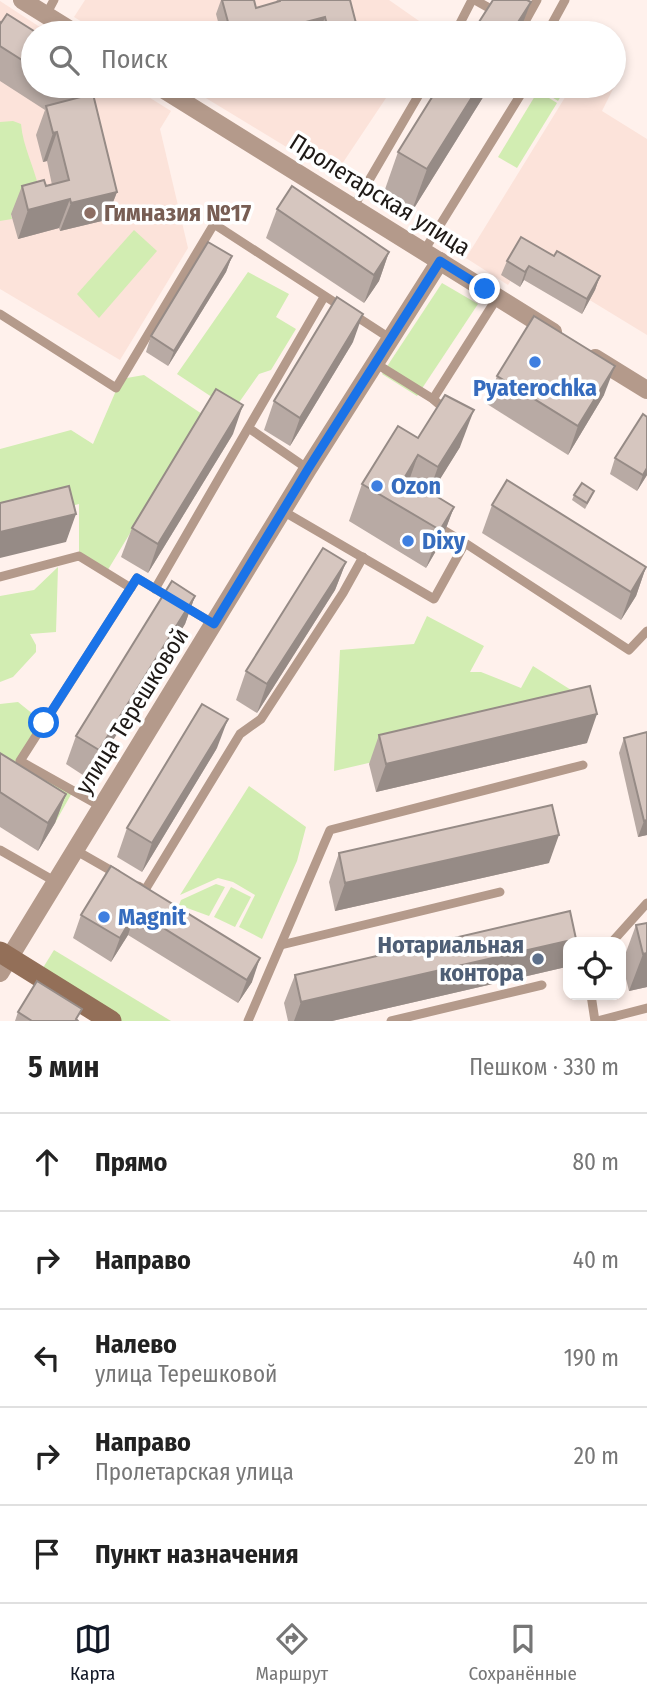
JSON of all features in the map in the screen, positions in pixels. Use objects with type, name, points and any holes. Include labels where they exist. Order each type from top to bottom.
[{"type":"main road","points":[[3,961],[111,1021]]},
{"type":"street","points":[[22,0],[50,7],[63,21]]},
{"type":"street","name":"Пролетарская улица","points":[[178,98],[647,390]]},
{"type":"street","name":"улица Терешковой","points":[[3,961],[56,882],[308,469],[440,261]]},
{"type":"lane","points":[[462,21],[474,0],[511,21]]},
{"type":"lane","points":[[525,21],[537,0]]},
{"type":"lane","points":[[554,21],[565,0]]},
{"type":"lane","points":[[354,206],[417,98]]},
{"type":"lane","points":[[423,250],[518,98]]},
{"type":"lane","points":[[0,314],[116,388],[214,224],[324,298],[391,339]]},
{"type":"lane","points":[[155,589],[324,298]]},
{"type":"lane","points":[[433,399],[498,298]]},
{"type":"lane","points":[[375,363],[433,399],[452,415]]},
{"type":"lane","points":[[250,429],[308,469]]},
{"type":"lane","points":[[283,511],[434,599],[465,544]]},
{"type":"lane","points":[[430,522],[629,650],[647,631]]},
{"type":"lane","points":[[0,576],[79,556],[131,588]]},
{"type":"lane","points":[[145,890],[240,734],[261,719],[343,593],[363,557]]},
{"type":"lane","points":[[102,807],[20,761],[137,578],[214,624]]},
{"type":"lane","points":[[248,1021],[330,830],[583,765]]},
{"type":"lane","points":[[0,850],[56,882]]},
{"type":"lane","points":[[75,850],[122,877]]},
{"type":"lane","points":[[134,884],[145,890],[154,900]]},
{"type":"lane","points":[[281,945],[499,892]]},
{"type":"lane","points":[[616,937],[647,902]]},
{"type":"lane","points":[[257,965],[269,973]]},
{"type":"lane","points":[[391,1021],[542,985]]},
{"type":"lane","points":[[592,1000],[596,1021],[647,1009]]},
{"type":"shaded area","points":[[85,0],[389,0],[419,21],[80,21],[74,17]]},
{"type":"shaded area","name":"Гимназия №17","points":[[0,1],[31,21],[21,21],[21,98],[150,98],[171,111],[160,129],[188,248],[120,360],[0,289]]},
{"type":"shaded area","points":[[206,98],[386,98],[334,176]]},
{"type":"shaded area","points":[[565,98],[608,98],[602,111],[647,139],[647,335],[524,260],[508,285],[466,258]]},
{"type":"green space","points":[[534,98],[549,98],[557,103],[517,168],[498,157]]},
{"type":"green space","points":[[13,121],[21,124],[39,189],[11,215],[12,219],[0,221],[0,122]]},
{"type":"green space","points":[[134,230],[157,251],[99,318],[77,294]]},
{"type":"green space","points":[[248,272],[289,294],[276,317],[296,329],[271,370],[259,374],[233,411],[177,374]]},
{"type":"green space","points":[[442,283],[478,304],[417,396],[382,374]]},
{"type":"green space","points":[[144,375],[202,414],[106,573],[79,556],[79,504],[0,524],[0,449],[71,430],[93,444],[121,379]]},
{"type":"green space","points":[[58,567],[56,632],[30,634],[36,645],[36,652],[13,677],[0,682],[0,596],[34,590]]},
{"type":"green space","points":[[427,616],[484,646],[470,672],[481,672],[521,688],[533,666],[579,695],[580,714],[334,771],[340,650],[414,644]]},
{"type":"green space","points":[[18,702],[44,723],[20,761],[73,791],[55,823],[0,788],[0,704]]},
{"type":"green space","points":[[249,786],[306,827],[297,861],[262,939],[239,927],[255,895],[233,882],[218,878],[180,895]]},
{"type":"green space","points":[[216,884],[225,887],[209,916],[179,905],[181,900]]},
{"type":"green space","points":[[231,887],[251,897],[235,927],[214,917]]},
{"type":"green space","points":[[54,950],[171,1021],[121,1021],[41,971]]},
{"type":"building","points":[[222,0],[254,0],[256,8],[280,0],[350,0],[355,21],[326,21],[325,17],[310,21],[228,21]]},
{"type":"building","points":[[493,0],[531,2],[519,21],[480,21]]},
{"type":"building","points":[[7,14],[21,23],[21,59],[0,46],[1,23]]},
{"type":"building","points":[[77,98],[94,98],[117,192],[71,203],[70,199],[28,210],[22,186],[44,180],[46,186],[69,180],[57,132],[53,133],[46,106]]},
{"type":"building","points":[[432,98],[471,98],[427,169],[398,152]]},
{"type":"building","points":[[292,186],[389,252],[374,275],[277,209]]},
{"type":"building","points":[[521,237],[554,256],[557,251],[600,276],[587,299],[529,266],[525,272],[507,261]]},
{"type":"building","points":[[208,242],[232,256],[174,351],[151,336]]},
{"type":"building","points":[[337,297],[363,314],[300,418],[274,401]]},
{"type":"building","points":[[534,316],[615,366],[578,426],[497,376]]},
{"type":"building","points":[[216,389],[243,405],[158,544],[132,528]]},
{"type":"building","points":[[445,395],[474,410],[438,467],[418,455],[405,477],[454,507],[440,530],[362,484],[398,426],[418,438]]},
{"type":"building","points":[[643,414],[647,417],[647,468],[643,475],[615,458]]},
{"type":"building","points":[[507,480],[646,567],[631,592],[492,505]]},
{"type":"building","points":[[582,483],[594,491],[587,503],[574,495]]},
{"type":"building","points":[[69,486],[76,514],[0,532],[0,503]]},
{"type":"building","points":[[323,548],[346,562],[267,684],[246,671]]},
{"type":"building","points":[[172,581],[195,596],[99,750],[76,736]]},
{"type":"building","points":[[590,686],[597,714],[386,764],[379,735]]},
{"type":"building","points":[[202,704],[228,719],[152,843],[127,828]]},
{"type":"building","points":[[647,732],[647,820],[644,821],[624,738]]},
{"type":"building","points":[[0,753],[66,794],[48,823],[0,792]]},
{"type":"building","points":[[552,805],[559,835],[345,883],[339,853]]},
{"type":"building","points":[[111,866],[260,958],[247,980],[136,911],[120,938],[81,915]]},
{"type":"building","points":[[570,911],[576,937],[563,937],[563,942],[301,1002],[295,975]]},
{"type":"building","points":[[647,923],[647,953],[643,954],[636,925]]},
{"type":"building","points":[[37,981],[82,1009],[76,1019],[78,1021],[32,1021],[18,1012]]},
{"type":"place","name":"Гимназия №17","points":[[90,213]]},
{"type":"place","name":"Pyaterochka","points":[[535,362]]},
{"type":"place","name":"Ozon","points":[[377,486]]},
{"type":"place","name":"Dixy","points":[[408,541]]},
{"type":"place","name":"Magnit","points":[[104,917]]},
{"type":"place","name":"Нотариальная контора","points":[[538,959]]},
{"type":"route","points":[[44,723],[137,578],[214,624],[308,469],[440,261],[485,289]]}]
